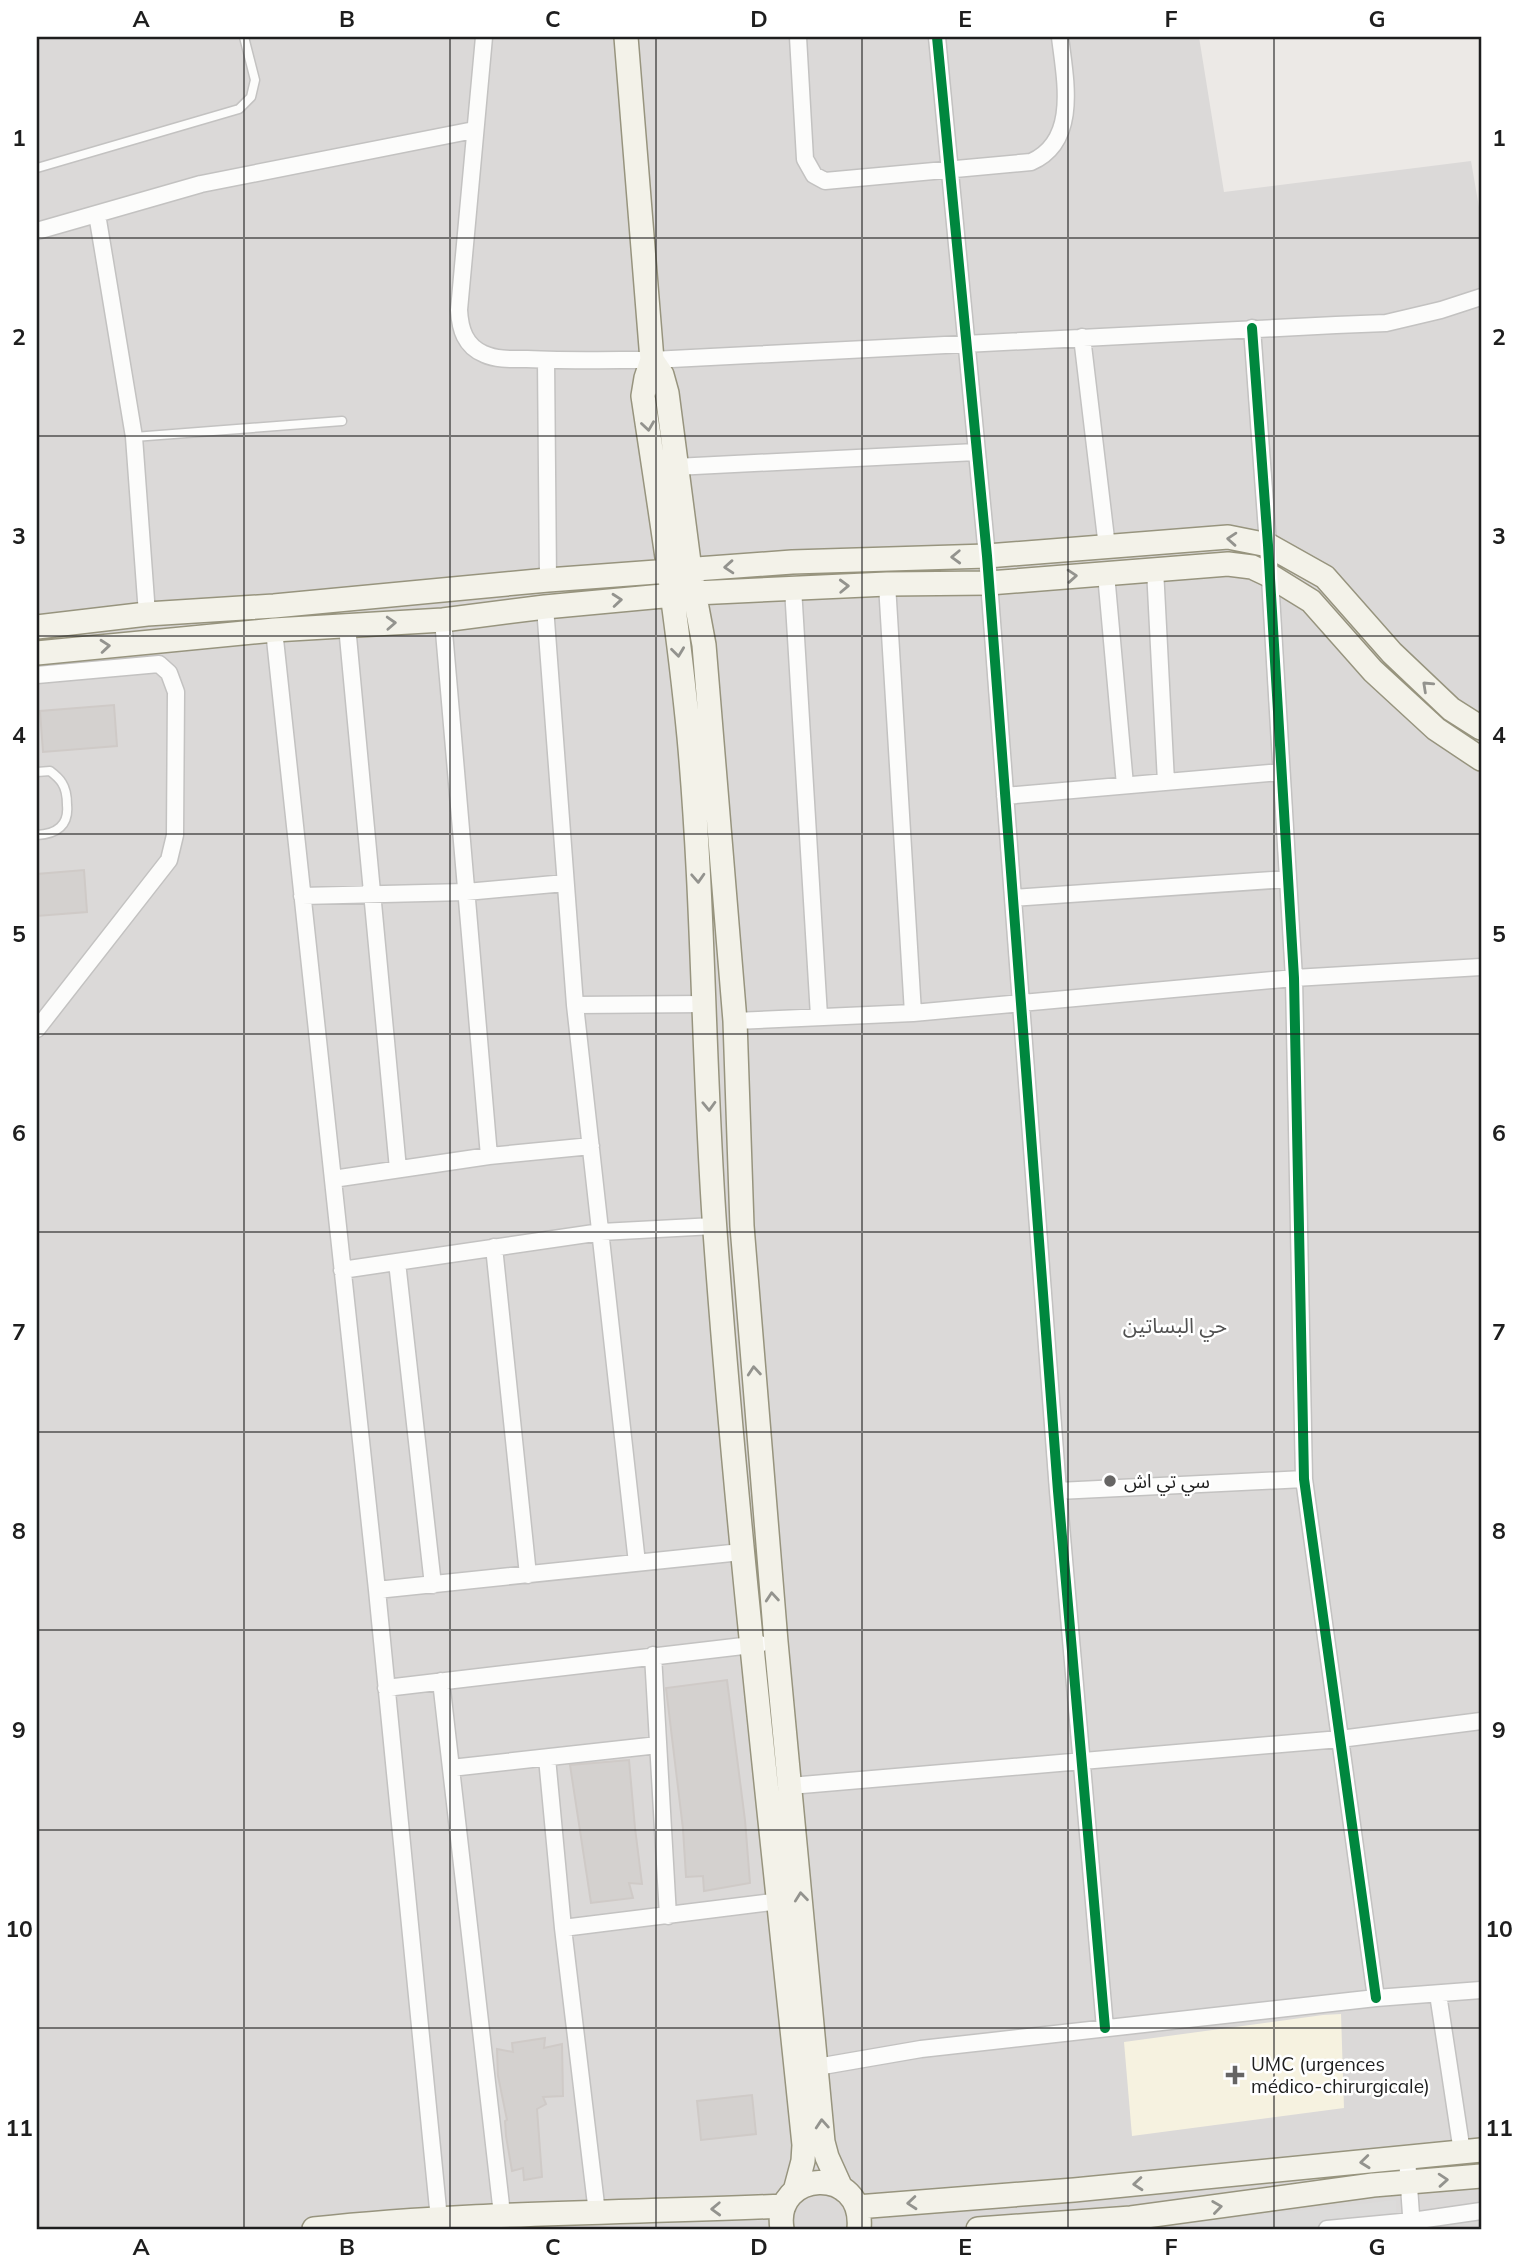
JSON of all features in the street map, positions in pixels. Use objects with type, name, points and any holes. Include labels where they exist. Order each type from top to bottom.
[{"type":"main road","points":[[626,37],[652,360],[643,396],[680,571],[695,593],[704,645],[734,1021],[742,1226],[776,1642],[823,2142],[827,2157],[841,2188],[853,2200],[858,2218],[1074,2190],[1471,2151]]},
{"type":"main road","points":[[652,360],[662,376],[667,393],[675,467],[680,571],[671,595],[689,734],[705,1004],[714,1226],[741,1552],[804,2145],[802,2169],[781,2215],[782,2229]]},
{"type":"main road","points":[[37,627],[148,614],[274,606],[548,580],[792,562],[987,556],[1228,537],[1268,545],[1325,577],[1392,653],[1451,709],[1481,727]]},
{"type":"main road","points":[[37,653],[274,630],[443,620],[695,593],[887,584],[989,583],[1228,564],[1252,567],[1311,601],[1373,671],[1436,729],[1481,759]]},
{"type":"main road","points":[[978,2229],[1131,2224],[1410,2182],[1481,2176]]},
{"type":"main road","points":[[314,2229],[502,2214],[597,2213],[789,2199],[803,2186],[822,2182],[841,2188]]},
{"type":"street","points":[[484,37],[474,130],[460,324],[464,337],[485,355],[546,360],[652,360],[1386,323],[1481,297]]},
{"type":"street","points":[[798,37],[805,159],[814,175],[825,181],[1031,162],[1049,152],[1063,125],[1066,92],[1060,37]]},
{"type":"street","points":[[937,37],[987,556],[1058,1491],[1105,2028]]},
{"type":"street","points":[[37,231],[201,184],[474,130]]},
{"type":"street","points":[[97,214],[134,437],[148,614]]},
{"type":"street","points":[[1252,328],[1294,978],[1304,1479],[1376,1997]]},
{"type":"street","points":[[1082,337],[1107,547]]},
{"type":"street","points":[[546,360],[548,580]]},
{"type":"street","points":[[675,467],[976,452]]},
{"type":"street","points":[[1155,569],[1166,782]]},
{"type":"street","points":[[1106,573],[1125,785]]},
{"type":"street","points":[[887,584],[913,1013]]},
{"type":"street","points":[[793,588],[819,1016]]},
{"type":"street","points":[[545,607],[575,1005],[637,1563]]},
{"type":"street","points":[[443,620],[489,1156]]},
{"type":"street","points":[[347,626],[398,1169]]},
{"type":"street","points":[[274,630],[377,1590],[439,2219]]},
{"type":"street","points":[[37,675],[159,664],[169,673],[176,692],[176,705],[175,835],[169,860],[37,1029]]},
{"type":"street","points":[[1005,796],[1281,772]]},
{"type":"street","points":[[1013,898],[1288,879]]},
{"type":"street","points":[[302,896],[466,892],[565,883]]},
{"type":"street","points":[[734,1021],[913,1013],[1294,978],[1481,967]]},
{"type":"street","points":[[575,1005],[705,1004]]},
{"type":"street","points":[[332,1179],[489,1156],[591,1146]]},
{"type":"street","points":[[342,1270],[601,1233],[714,1226]]},
{"type":"street","points":[[494,1247],[528,1575]]},
{"type":"street","points":[[397,1262],[433,1585]]},
{"type":"street","points":[[1058,1491],[1304,1479]]},
{"type":"street","points":[[377,1590],[741,1552]]},
{"type":"street","points":[[386,1688],[776,1642]]},
{"type":"street","points":[[653,1655],[668,1916]]},
{"type":"street","points":[[441,1681],[502,2214]]},
{"type":"street","points":[[790,1786],[1340,1740],[1481,1721]]},
{"type":"street","points":[[451,1768],[658,1745]]},
{"type":"street","points":[[547,1758],[597,2213]]},
{"type":"street","points":[[564,1928],[780,1901]]},
{"type":"street","points":[[817,2067],[920,2049],[1376,1997],[1481,1990]]},
{"type":"street","points":[[1438,1994],[1471,2151]]},
{"type":"street","points":[[1407,2158],[1412,2225]]},
{"type":"street","points":[[1327,2229],[1412,2225],[1481,2211]]},
{"type":"lane","points":[[37,167],[239,109],[251,97],[255,80],[244,37]]},
{"type":"lane","points":[[134,437],[342,421]]},
{"type":"lane","points":[[37,772],[50,771],[62,782],[69,816],[63,826],[45,835],[37,835]]},
{"type":"shaded area","points":[[37,37],[1199,37],[1224,192],[1471,161],[1481,219],[1481,2229],[37,2229]]},
{"type":"shaded area","name":"UMC (urgences médico-chirurgicale)","points":[[1341,2014],[1344,2108],[1132,2136],[1124,2042]]},
{"type":"shaded area","points":[[1396,2200],[1396,2229],[1156,2229],[1156,2226]]},
{"type":"building","points":[[114,705],[117,746],[43,752],[40,711]]},
{"type":"building","points":[[84,870],[87,912],[37,916],[37,874]]},
{"type":"building","points":[[727,1680],[745,1820],[750,1883],[704,1891],[703,1876],[686,1877],[666,1688]]},
{"type":"building","points":[[629,1760],[642,1884],[629,1883],[633,1898],[591,1903],[570,1765]]},
{"type":"building","points":[[545,2038],[544,2048],[562,2044],[563,2096],[543,2097],[546,2104],[537,2109],[542,2177],[524,2180],[523,2168],[512,2171],[506,2136],[507,2120],[498,2076],[497,2049],[513,2052],[512,2043]]},
{"type":"building","points":[[752,2095],[756,2134],[701,2140],[697,2101]]},
{"type":"cycle path","points":[[937,37],[987,556],[1058,1491],[1105,2028]]},
{"type":"cycle path","points":[[1252,328],[1294,978],[1304,1479],[1376,1998]]},
{"type":"place","name":"سي تي اش","points":[[1110,1481]]},
{"type":"place","name":"UMC (urgences médico-chirurgicale)","points":[[1235,2075]]},
{"type":"district","name":"حي البساتين","points":[[1175,1325]]}]
